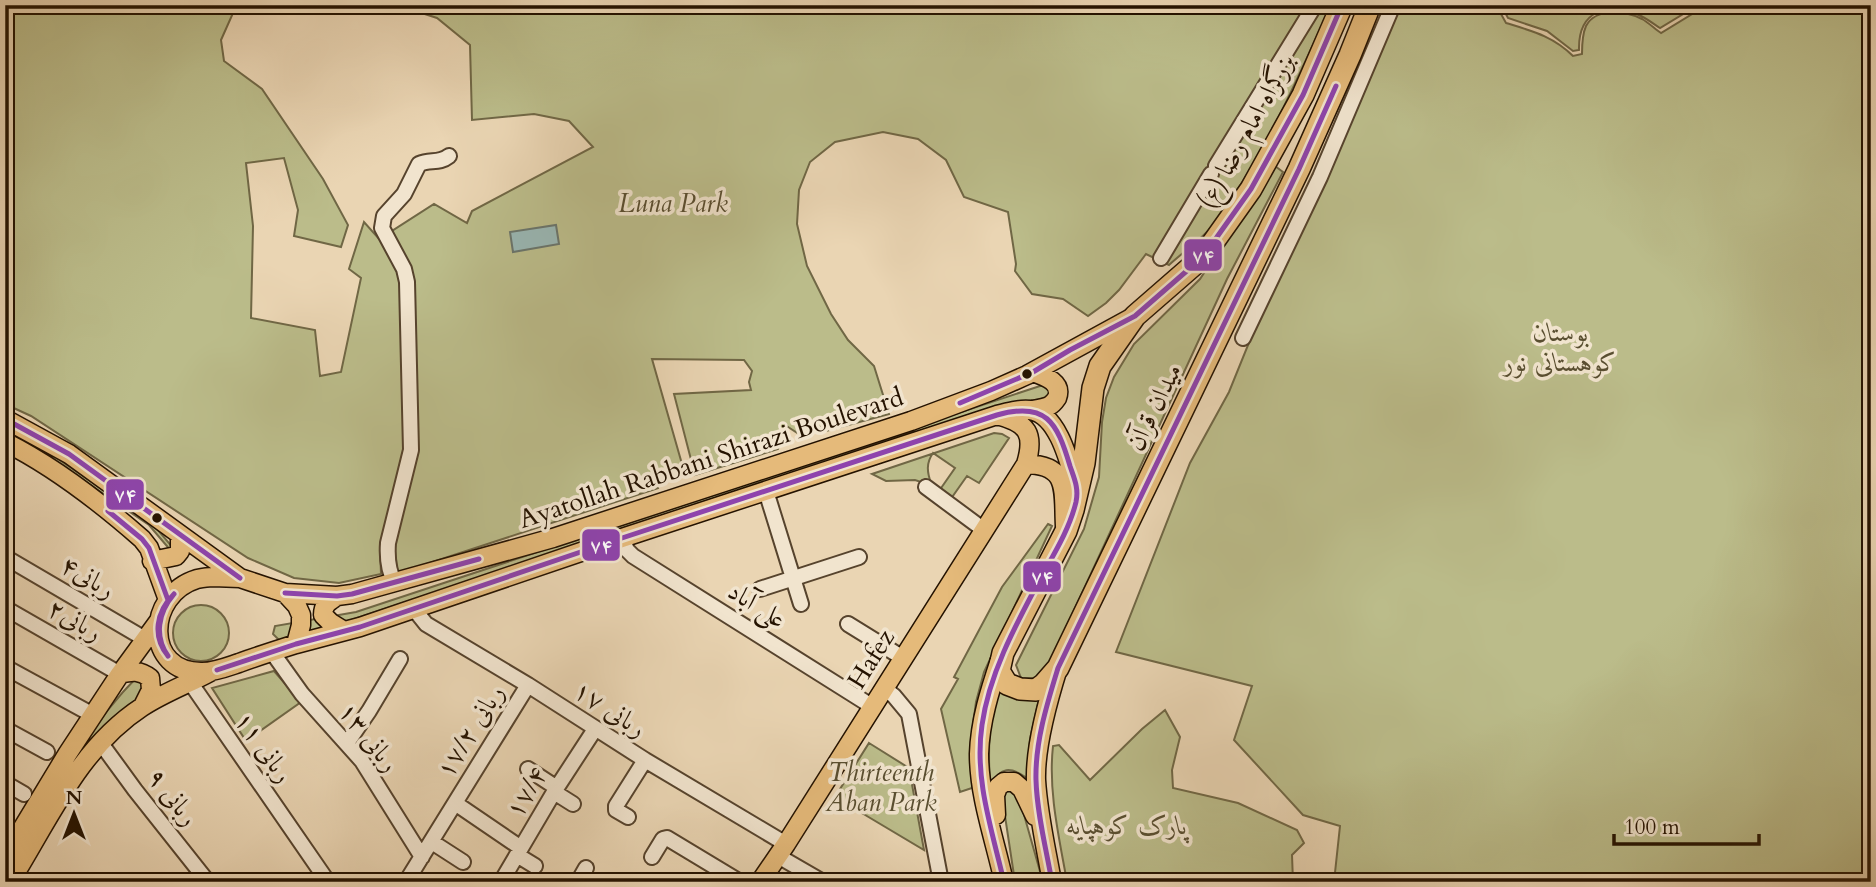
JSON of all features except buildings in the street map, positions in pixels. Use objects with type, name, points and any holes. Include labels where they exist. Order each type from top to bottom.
[{"type":"highway","name":"بزرگراه امام رضا (ع)","points":[[1212,244],[1251,190],[1303,95],[1342,5]]},
{"type":"highway","name":"میدان قرآن","points":[[1058,668],[1299,169],[1370,5]]},
{"type":"highway","name":"میدان قرآن","points":[[1003,653],[1066,531],[1084,463],[1096,376],[1106,356],[1135,316],[1197,262],[1212,244]]},
{"type":"highway","points":[[1003,653],[999,671],[1007,684],[1020,689],[1036,690],[1058,668]]},
{"type":"main road","name":"Ayatollah Rabbani Shirazi Boulevard","points":[[285,593],[337,596],[352,594],[553,538],[898,425],[991,391],[1033,372],[1135,316]]},
{"type":"main road","points":[[1032,410],[1051,405],[1058,393],[1053,382],[1033,372]]},
{"type":"main road","name":"Ayatollah Rabbani Shirazi Boulevard","points":[[296,644],[414,609],[997,415],[1032,410]]},
{"type":"main road","points":[[1032,410],[1047,418],[1056,431],[1077,489]]},
{"type":"main road","points":[[997,415],[1011,419],[1026,431],[1030,441],[1026,464],[1046,466],[1059,477],[1066,531]]},
{"type":"main road","points":[[5,419],[69,454],[240,578]]},
{"type":"main road","points":[[5,442],[68,480],[135,533],[149,548],[168,600]]},
{"type":"main road","name":"Hafez","points":[[760,882],[1026,464]]},
{"type":"main road","points":[[152,561],[176,556],[180,551],[180,535]]},
{"type":"main road","points":[[15,879],[83,762],[100,742],[143,706],[210,672],[296,644],[301,625],[297,606],[285,593],[240,578],[213,577],[186,584],[161,610],[158,622],[160,643],[171,660],[189,671],[210,672]]},
{"type":"main road","points":[[337,596],[323,608],[323,615],[344,631]]},
{"type":"main road","points":[[5,857],[93,715],[158,622]]},
{"type":"main road","points":[[1003,653],[982,720],[979,756],[986,805],[1004,882]]},
{"type":"main road","points":[[1052,882],[1036,778],[1047,704],[1058,668]]},
{"type":"main road","points":[[120,674],[133,671],[150,678],[151,690],[143,706]]},
{"type":"main road","points":[[997,849],[995,795],[998,786],[1004,782],[1014,782],[1022,789],[1044,839]]},
{"type":"street","points":[[1161,258],[1315,5]]},
{"type":"street","points":[[1243,338],[1320,177],[1393,5]]},
{"type":"street","points":[[395,583],[387,558],[387,543],[411,450],[407,282],[404,269],[382,228],[384,216],[404,194],[419,164],[440,162],[449,156]]},
{"type":"street","points":[[926,487],[984,530]]},
{"type":"street","points":[[766,491],[801,604]]},
{"type":"street","name":"علی آباد","points":[[622,538],[627,550],[634,556],[873,706]]},
{"type":"street","name":"ربانی۴","points":[[5,556],[145,639]]},
{"type":"street","points":[[760,589],[859,557]]},
{"type":"street","name":"ربانی۲","points":[[5,608],[120,674]]},
{"type":"street","name":"ربانی ۱۷","points":[[414,609],[426,624],[645,760],[782,850],[822,882]]},
{"type":"street","points":[[848,624],[903,659]]},
{"type":"street","name":"ربانی ۱۳","points":[[272,652],[302,694],[362,761],[422,857]]},
{"type":"street","points":[[347,743],[400,659]]},
{"type":"street","points":[[5,667],[93,715]]},
{"type":"street","name":"ربانی ۱۱","points":[[190,682],[328,882]]},
{"type":"street","name":"ربانی ۱۷/۲","points":[[406,882],[527,685]]},
{"type":"street","points":[[884,688],[909,714],[941,882]]},
{"type":"street","points":[[5,729],[47,752]]},
{"type":"street","name":"۱۷/۴","points":[[501,882],[594,729]]},
{"type":"street","name":"ربانی ۹","points":[[100,742],[208,882]]},
{"type":"street","points":[[628,817],[617,810],[617,806],[645,760]]},
{"type":"street","points":[[528,769],[573,804]]},
{"type":"street","points":[[5,783],[24,794]]},
{"type":"street","points":[[455,803],[535,866]]},
{"type":"street","points":[[652,857],[663,839],[667,838],[740,882]]},
{"type":"street","points":[[432,842],[463,862]]},
{"type":"street","points":[[578,882],[586,868]]},
{"type":"green space","points":[[5,5],[255,5],[233,13],[221,40],[224,61],[262,89],[323,179],[348,225],[341,247],[294,236],[298,210],[284,158],[246,163],[253,226],[251,318],[315,330],[320,376],[341,372],[361,278],[349,269],[364,222],[381,241],[401,279],[405,464],[380,547],[381,574],[339,583],[294,578],[248,558],[31,416],[5,404]]},
{"type":"green space","name":"Luna Park","points":[[397,5],[1331,5],[1263,146],[1213,225],[1169,265],[1146,254],[1119,290],[1088,316],[1063,299],[1032,294],[1015,271],[1008,212],[964,197],[946,160],[918,139],[883,132],[835,142],[810,162],[799,190],[797,224],[807,266],[831,314],[848,340],[874,366],[889,414],[822,432],[820,427],[805,438],[785,425],[778,449],[695,475],[674,394],[751,390],[749,382],[752,371],[744,360],[652,359],[682,464],[653,473],[658,488],[396,574],[394,548],[416,457],[408,267],[392,231],[434,204],[467,223],[472,211],[593,147],[569,121],[534,114],[472,120],[470,45],[437,18]]},
{"type":"green space","name":"بوستان کوهستانی نور","points":[[1394,5],[1496,5],[1506,23],[1550,39],[1573,56],[1582,54],[1586,26],[1604,13],[1635,16],[1661,33],[1707,5],[1871,5],[1871,882],[1334,882],[1340,826],[1303,815],[1234,740],[1252,686],[1116,652],[1190,463],[1229,392],[1349,96]]},
{"type":"green space","points":[[1501,5],[1698,5],[1660,28],[1629,12],[1617,9],[1597,12],[1584,26],[1579,50],[1573,51],[1547,31],[1508,18]]},
{"type":"green space","points":[[1275,166],[1283,172],[1227,279],[1052,658],[1041,675],[1021,678],[1016,665],[1084,529],[1099,477],[1102,422],[1106,398],[1114,377],[1134,344],[1200,279]]},
{"type":"green space","points":[[1043,385],[1047,386],[1051,396],[1006,404],[345,622],[284,640],[279,640],[273,634],[275,626],[356,612]]},
{"type":"green space","points":[[5,428],[42,448],[152,523],[174,549],[172,552],[149,525],[39,450],[5,432]]},
{"type":"green space","points":[[994,433],[1009,438],[979,483],[967,476],[950,500],[939,491],[955,468],[933,453]]},
{"type":"green space","points":[[933,454],[928,468],[930,485],[915,480],[886,481],[872,474]]},
{"type":"green space","points":[[1048,524],[1052,526],[984,672],[976,702],[971,740],[972,788],[960,792],[941,709],[958,679],[954,677],[1002,587]]},
{"type":"green space","points":[[195,605],[207,605],[217,609],[225,617],[229,633],[225,649],[217,657],[207,661],[195,661],[185,657],[177,649],[173,639],[173,627],[177,617],[185,609]]},
{"type":"green space","points":[[274,671],[301,702],[246,741],[212,688]]},
{"type":"green space","points":[[139,675],[145,678],[144,694],[106,726],[5,879],[5,872],[66,769],[100,720]]},
{"type":"green space","points":[[1000,686],[1018,697],[1039,699],[1030,739],[1027,778],[1016,771],[1006,770],[990,785],[990,735]]},
{"type":"green space","name":"پارک کوهپایه","points":[[1165,710],[1180,737],[1172,770],[1173,788],[1238,803],[1297,830],[1304,843],[1292,855],[1293,882],[1067,882],[1053,797],[1053,746],[1059,745],[1090,780]]},
{"type":"green space","name":"Thirteenth Aban Park","points":[[869,743],[909,768],[924,850],[835,797]]},
{"type":"green space","points":[[1008,787],[1017,790],[1043,882],[1015,882],[1003,803],[1003,793]]},
{"type":"water","points":[[556,225],[559,244],[513,252],[510,232]]},
{"type":"transit line","name":"۷۴","points":[[960,403],[1033,372],[1135,316],[1197,262],[1251,189],[1303,95],[1342,5]]},
{"type":"transit line","name":"۷۴","points":[[1052,882],[1038,806],[1036,766],[1042,723],[1058,668],[1299,169],[1336,86]]},
{"type":"transit line","name":"۷۴","points":[[296,644],[360,627],[997,415],[1014,411],[1038,413],[1047,419],[1060,438],[1074,479],[1077,497],[1065,534],[1004,652],[985,706],[980,745],[982,785],[1004,882]]},
{"type":"transit line","name":"۷۴","points":[[5,419],[69,454],[240,578]]},
{"type":"transit line","name":"۷۴","points":[[108,511],[149,548],[168,600]]},
{"type":"transit line","name":"۷۴","points":[[285,593],[337,596],[352,594],[479,559]]},
{"type":"transit line","name":"۷۴","points":[[168,656],[160,640],[158,624],[163,608],[174,594]]},
{"type":"transit line","name":"۷۴","points":[[168,656],[161,641],[160,625],[164,609],[174,594]]},
{"type":"transit line","name":"۷۴","points":[[217,670],[296,644]]},
{"type":"transit line","name":"۷۴","points":[[217,670],[296,644]]}]
